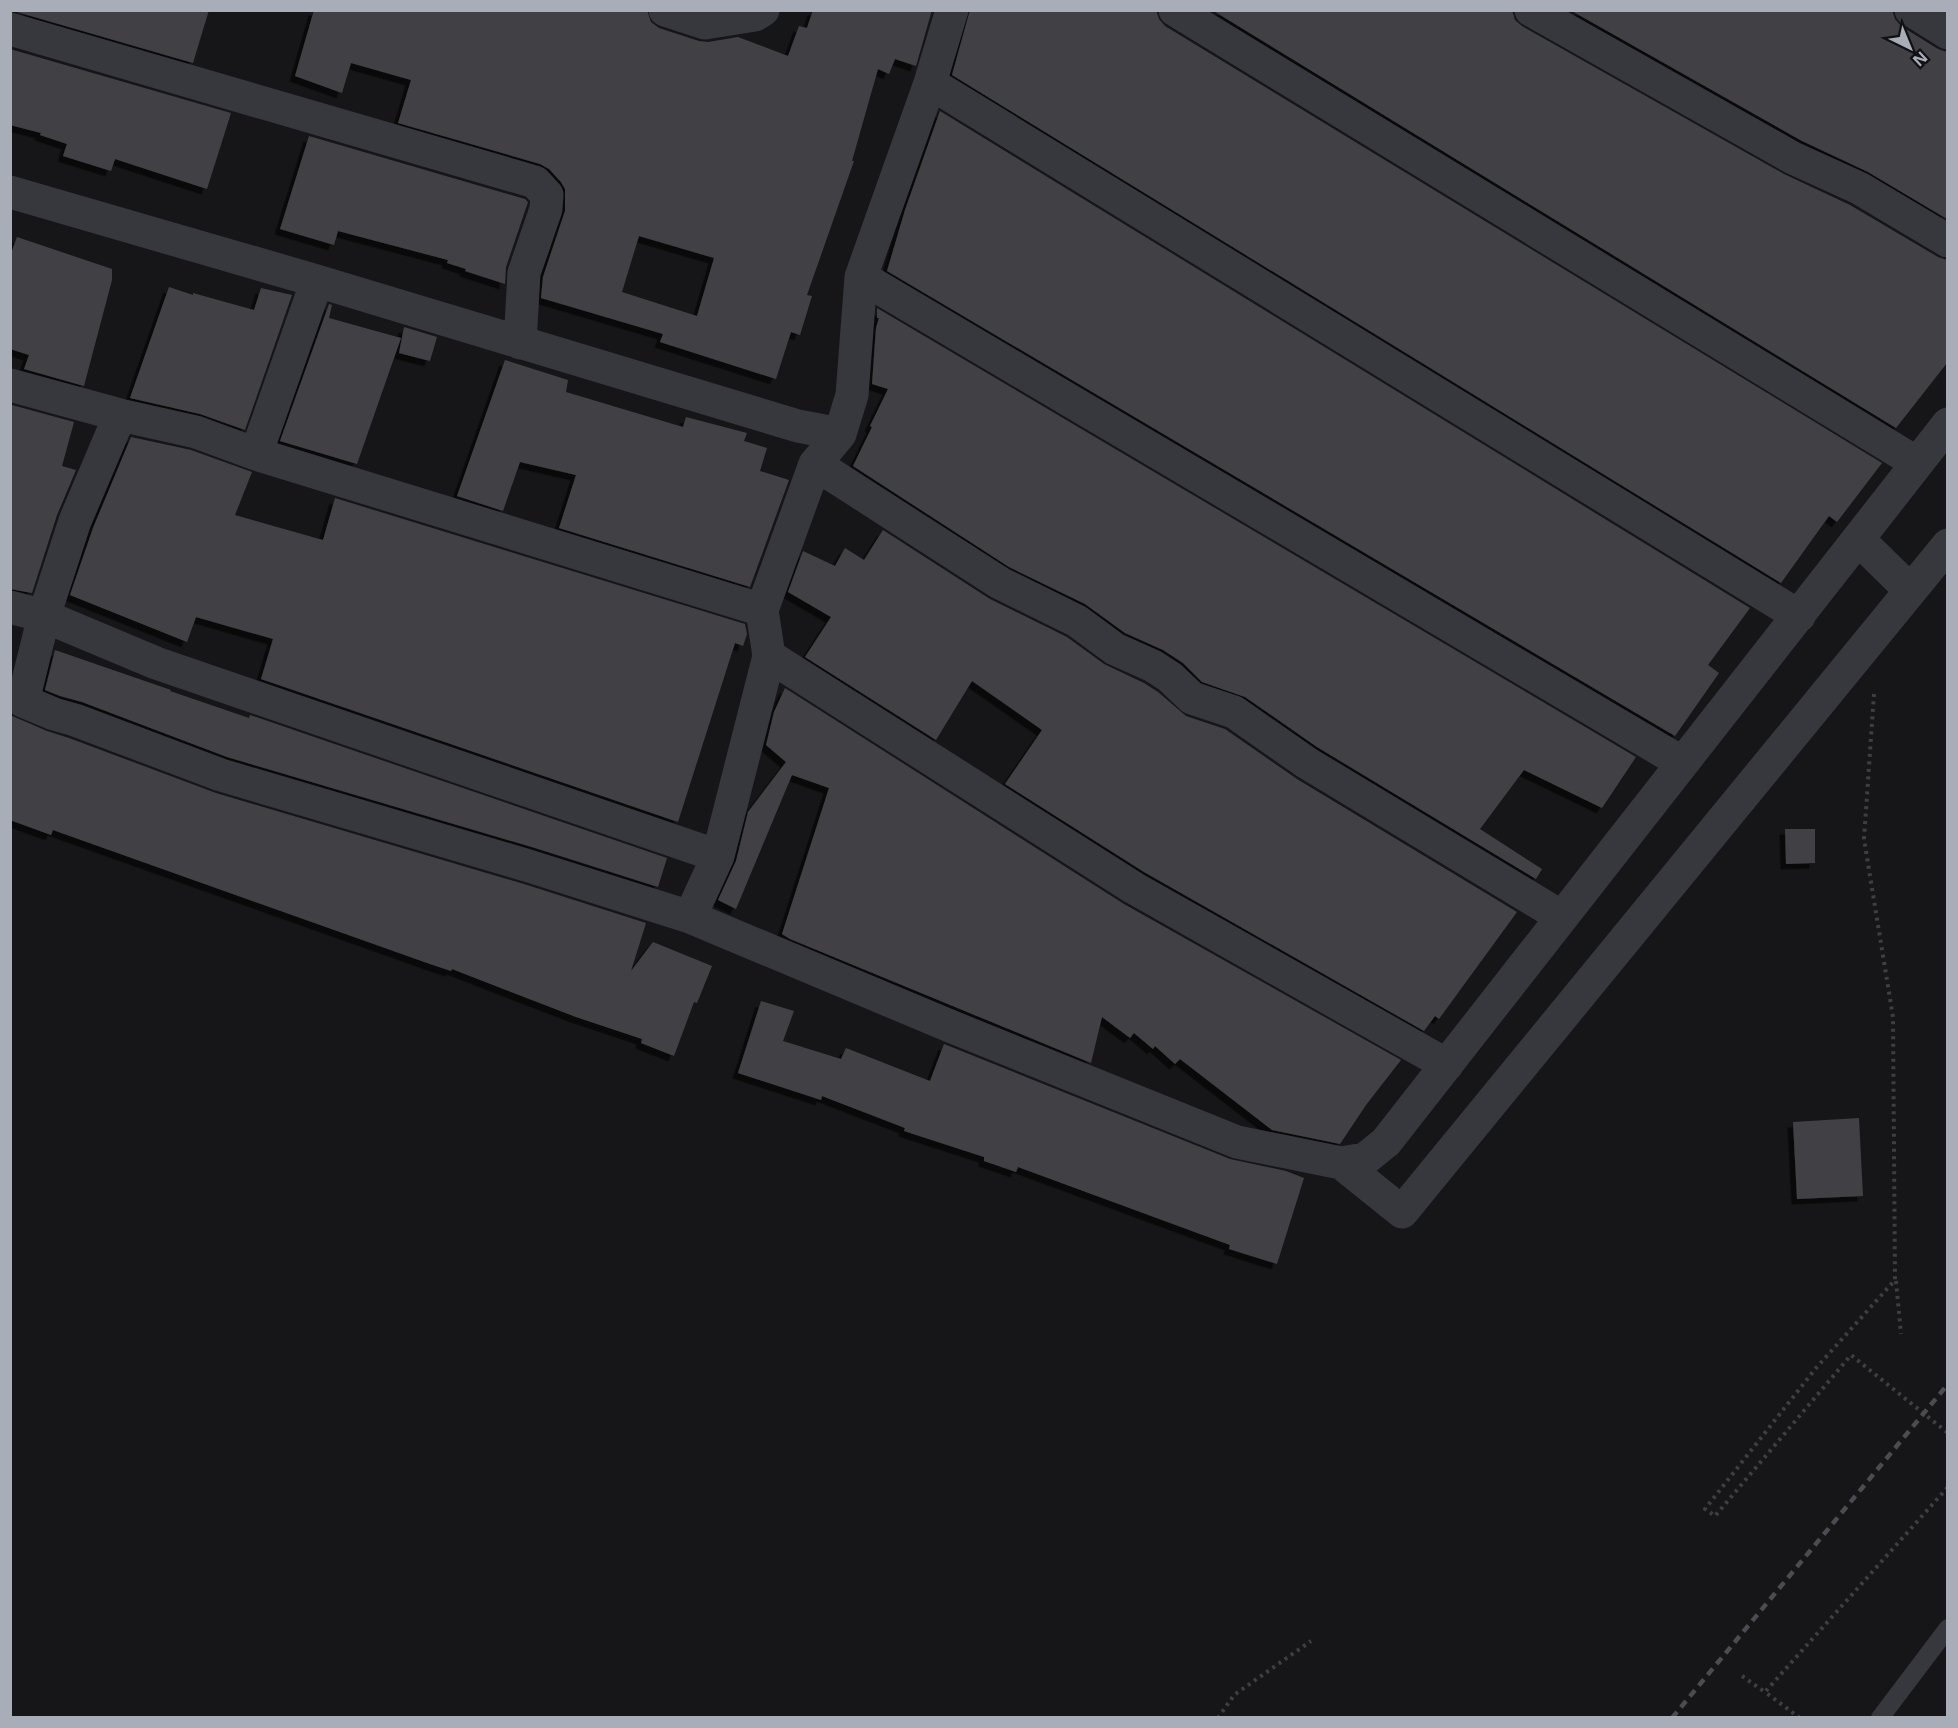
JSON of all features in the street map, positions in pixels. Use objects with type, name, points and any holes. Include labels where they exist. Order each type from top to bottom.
[{"type":"street","points":[[665,10],[705,23],[755,15],[763,10]]},
{"type":"street","points":[[690,916],[718,856],[769,656],[762,610],[815,464],[840,434],[852,395],[861,277],[930,83],[952,10]]},
{"type":"street","points":[[1175,10],[1917,464]]},
{"type":"street","points":[[1531,10],[1793,158],[1859,188],[1947,241]]},
{"type":"street","points":[[1911,10],[1947,33]]},
{"type":"street","points":[[10,29],[536,182],[547,195],[547,202],[524,273],[520,344]]},
{"type":"street","points":[[930,83],[1798,616]]},
{"type":"street","points":[[10,192],[317,281],[798,426],[840,434]]},
{"type":"street","points":[[861,277],[1681,762]]},
{"type":"street","points":[[256,454],[317,281]]},
{"type":"street","points":[[10,385],[196,432],[256,454],[762,610]]},
{"type":"street","points":[[120,414],[75,521],[44,616],[23,701],[220,775],[690,916],[950,1026],[1237,1142],[1341,1163],[1365,1159],[1386,1142],[1947,424]]},
{"type":"street","points":[[815,464],[1000,583],[1077,621],[1115,649],[1153,666],[1170,677],[1192,698],[1234,712],[1308,763],[1562,917]]},
{"type":"street","points":[[1858,539],[1910,590]]},
{"type":"street","points":[[1341,1163],[1402,1212],[1947,545]]},
{"type":"street","points":[[10,607],[44,616],[156,663],[718,856]]},
{"type":"street","points":[[769,656],[1134,888],[1447,1065]]},
{"type":"lane","points":[[1880,1718],[1947,1628]]},
{"type":"path","points":[[1859,653],[1876,669],[1864,839],[1893,1017],[1895,1280],[1900,1334]]},
{"type":"path","points":[[1895,1280],[1816,1368],[1705,1509],[1715,1516],[1851,1354],[1947,1433]]},
{"type":"path","points":[[1766,1692],[1947,1487]]},
{"type":"path","points":[[1218,1718],[1234,1695],[1311,1641]]},
{"type":"path","points":[[1742,1676],[1800,1718]]},
{"type":"building","points":[[10,10],[209,10],[193,63]]},
{"type":"building","points":[[314,10],[647,10],[651,22],[659,28],[699,41],[708,42],[738,37],[788,56],[799,26],[807,28],[813,10],[932,10],[916,66],[895,59],[889,74],[878,69],[852,161],[854,161],[807,295],[812,296],[800,335],[791,332],[776,379],[660,342],[663,334],[541,298],[543,277],[565,211],[565,189],[561,182],[549,169],[540,164],[398,123],[411,80],[351,63],[342,93],[295,76]],"holes":[[[639,236],[714,258],[697,316],[622,292]]]},
{"type":"building","points":[[970,10],[1156,10],[1165,26],[1882,463],[1837,522],[1829,516],[1781,583],[952,75]]},
{"type":"building","points":[[1212,10],[1512,10],[1515,20],[1522,26],[1784,174],[1850,205],[1938,257],[1947,260],[1947,363],[1896,428]]},
{"type":"building","points":[[1570,10],[1892,10],[1901,26],[1938,49],[1947,52],[1947,219],[1868,172],[1802,141]]},
{"type":"building","points":[[10,49],[231,113],[207,189],[115,159],[111,171],[63,156],[67,144],[40,135],[41,133],[10,125]]},
{"type":"building","points":[[940,111],[1750,608],[1708,665],[1719,673],[1675,736],[887,271],[905,210]]},
{"type":"building","points":[[309,136],[525,199],[528,202],[506,267],[505,284],[465,271],[466,269],[447,263],[448,260],[338,231],[334,245],[280,229]]},
{"type":"building","points":[[17,237],[112,269],[112,280],[84,386],[24,369],[29,355],[10,349],[10,256]]},
{"type":"building","points":[[169,287],[254,310],[261,288],[292,295],[245,430],[200,414],[130,398]]},
{"type":"building","points":[[329,304],[332,305],[329,318],[401,338],[357,464],[280,441]]},
{"type":"building","points":[[877,308],[1636,757],[1602,808],[1524,770],[1480,829],[1542,869],[1536,879],[1317,747],[1245,697],[1202,682],[1183,663],[1163,650],[1125,633],[1085,604],[1009,567],[853,466],[888,389],[872,384],[876,328],[879,318],[877,318]]},
{"type":"building","points":[[404,327],[437,337],[430,361],[399,353]]},
{"type":"building","points":[[505,360],[568,380],[566,392],[683,427],[686,417],[747,433],[744,441],[767,448],[760,471],[789,480],[750,587],[559,528],[576,475],[520,462],[503,511],[457,496]]},
{"type":"building","points":[[12,405],[74,422],[62,466],[76,470],[57,515],[32,593],[10,589]]},
{"type":"building","points":[[131,437],[191,450],[252,472],[235,515],[323,540],[335,498],[745,624],[747,634],[743,646],[735,643],[678,822],[261,679],[273,639],[196,617],[187,642],[70,595],[93,528]]},
{"type":"building","points":[[883,530],[990,599],[1067,637],[1104,664],[1144,683],[1186,716],[1225,729],[1297,779],[1517,912],[1439,1019],[1435,1016],[1424,1031],[1144,872],[1005,784],[1042,730],[972,681],[936,740],[805,657],[831,617],[788,592],[803,551],[835,566],[845,548],[864,560]]},
{"type":"building","points":[[55,650],[249,718],[250,715],[667,858],[658,887],[535,848],[227,757],[82,702],[60,696],[45,690]]},
{"type":"building","points":[[785,688],[1124,904],[1401,1060],[1366,1105],[1340,1144],[1272,1130],[1180,1059],[1175,1064],[1155,1046],[1153,1049],[1134,1033],[1130,1038],[1102,1017],[1091,1063],[790,939],[782,934],[829,788],[792,775],[736,909],[718,900],[736,861],[748,812],[786,762],[766,745],[774,712]]},
{"type":"building","points":[[10,715],[47,731],[216,793],[524,884],[646,923],[631,971],[653,942],[712,966],[697,1003],[694,1002],[674,1056],[641,1043],[642,1039],[576,1017],[452,969],[451,971],[430,964],[53,830],[51,835],[10,820]]},
{"type":"building","points":[[1785,829],[1815,829],[1815,863],[1786,864]]},
{"type":"building","points":[[761,1001],[794,1011],[783,1041],[841,1059],[846,1048],[930,1081],[944,1044],[1230,1159],[1286,1171],[1304,1178],[1277,1264],[1229,1249],[1230,1245],[1018,1167],[1016,1172],[984,1161],[984,1157],[904,1131],[905,1128],[822,1096],[821,1100],[738,1073]]},
{"type":"building","points":[[1859,1118],[1863,1196],[1797,1199],[1793,1122]]},
{"type":"railway","points":[[1672,1718],[1948,1384]]}]
